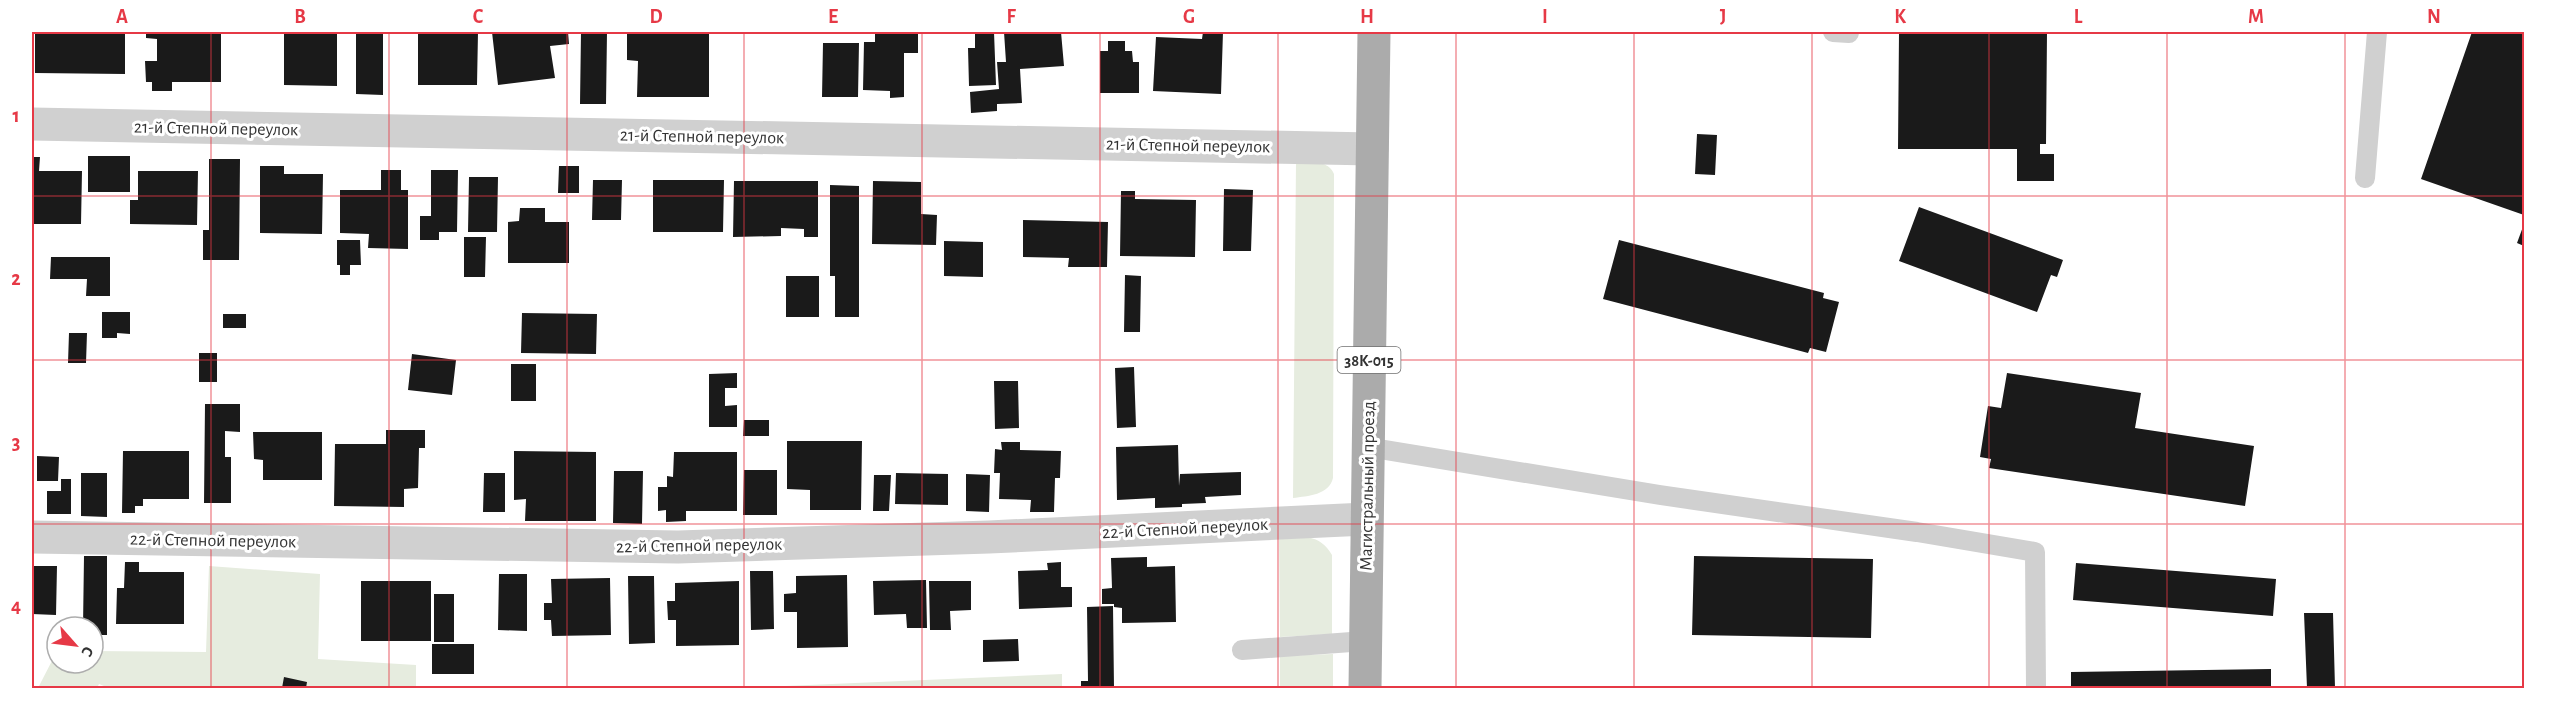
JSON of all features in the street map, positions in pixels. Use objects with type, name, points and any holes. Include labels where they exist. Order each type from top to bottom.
[{"type":"main road","name":"Магистральный проезд","points":[[1365,688],[1374,32]]},
{"type":"street","name":"21-й Степной переулок","points":[[32,124],[1372,149]]},
{"type":"street","name":"22-й Степной переулок","points":[[32,537],[678,547],[1000,536],[1366,519]]},
{"type":"lane","points":[[2365,178],[2377,32]]},
{"type":"lane","points":[[1367,447],[1660,495],[1917,532],[2035,552],[2036,688]]},
{"type":"lane","points":[[1242,650],[1365,641]]},
{"type":"shaded area","points":[[1296,162],[1323,164],[1328,166],[1334,174],[1333,478],[1331,484],[1323,491],[1293,498]]},
{"type":"shaded area","points":[[1279,535],[1302,536],[1316,540],[1322,543],[1332,555],[1332,634],[1280,637]]},
{"type":"shaded area","points":[[209,566],[320,574],[318,659],[416,665],[416,688],[109,688],[99,684],[97,688],[38,688],[45,674],[105,675],[105,651],[206,652]]},
{"type":"shaded area","points":[[1333,654],[1333,688],[1280,688],[1280,656]]},
{"type":"shaded area","points":[[1062,674],[1062,688],[736,688]]},
{"type":"building","points":[[35,32],[125,32],[125,74],[35,73]]},
{"type":"building","points":[[146,32],[221,32],[221,82],[172,82],[172,91],[152,91],[152,82],[146,82],[145,61],[157,61],[157,39],[146,38]]},
{"type":"building","points":[[356,32],[383,32],[383,95],[356,94]]},
{"type":"building","points":[[418,32],[478,32],[477,85],[418,85]]},
{"type":"building","points":[[492,32],[568,32],[569,44],[550,46],[555,78],[498,85]]},
{"type":"building","points":[[581,32],[607,32],[606,104],[580,104]]},
{"type":"building","points":[[627,32],[709,32],[709,97],[637,97],[638,61],[627,60]]},
{"type":"building","points":[[875,32],[918,32],[918,53],[904,53],[904,97],[890,98],[890,91],[863,90],[864,42],[875,42]]},
{"type":"building","points":[[975,32],[994,32],[996,85],[969,86],[968,48],[975,48]]},
{"type":"building","points":[[1004,32],[1061,32],[1064,66],[1020,69],[1022,103],[997,104],[997,111],[971,113],[970,92],[999,89],[997,62],[1006,62]]},
{"type":"building","points":[[1203,32],[1223,32],[1221,94],[1153,91],[1156,37],[1202,39]]},
{"type":"building","points":[[1899,32],[2047,32],[2046,144],[2040,144],[2040,154],[2054,154],[2054,181],[2017,181],[2017,149],[1898,149]]},
{"type":"building","points":[[2472,32],[2524,32],[2524,215],[2421,179]]},
{"type":"building","points":[[284,33],[337,33],[337,86],[284,85]]},
{"type":"building","points":[[1108,41],[1125,41],[1125,51],[1132,51],[1133,62],[1139,62],[1139,93],[1100,93],[1100,51],[1108,51]]},
{"type":"building","points":[[823,43],[859,43],[858,97],[822,97]]},
{"type":"building","points":[[1697,134],[1717,135],[1715,175],[1695,174]]},
{"type":"building","points":[[88,156],[130,156],[130,192],[88,192]]},
{"type":"building","points":[[32,157],[40,157],[39,171],[82,171],[81,224],[32,224]]},
{"type":"building","points":[[209,159],[240,159],[239,260],[203,260],[203,230],[209,230]]},
{"type":"building","points":[[260,166],[284,166],[284,174],[323,174],[322,234],[260,233]]},
{"type":"building","points":[[559,166],[579,166],[579,193],[558,193]]},
{"type":"building","points":[[381,170],[401,170],[401,190],[408,190],[408,249],[368,248],[369,234],[340,233],[340,190],[381,190]]},
{"type":"building","points":[[431,170],[458,170],[457,232],[439,232],[439,240],[420,240],[420,216],[431,216]]},
{"type":"building","points":[[138,171],[198,171],[197,225],[130,224],[130,200],[138,200]]},
{"type":"building","points":[[469,177],[498,177],[497,232],[468,232]]},
{"type":"building","points":[[593,180],[622,180],[621,220],[592,220]]},
{"type":"building","points":[[653,180],[724,180],[723,232],[653,232]]},
{"type":"building","points":[[734,181],[818,181],[818,237],[804,237],[804,229],[781,228],[781,236],[733,237]]},
{"type":"building","points":[[873,181],[921,182],[921,214],[937,215],[936,245],[872,244]]},
{"type":"building","points":[[830,185],[859,186],[859,317],[835,317],[835,276],[830,276]]},
{"type":"building","points":[[1224,189],[1253,190],[1251,251],[1223,251]]},
{"type":"building","points":[[1121,191],[1135,191],[1135,199],[1196,200],[1195,257],[1120,256]]},
{"type":"building","points":[[1919,207],[2063,260],[2057,277],[2051,275],[2037,312],[1899,261]]},
{"type":"building","points":[[520,208],[545,208],[545,222],[569,222],[569,263],[508,263],[508,222],[519,221]]},
{"type":"building","points":[[1023,220],[1108,222],[1107,267],[1068,267],[1069,258],[1023,257]]},
{"type":"building","points":[[2524,224],[2524,246],[2517,243]]},
{"type":"building","points":[[464,237],[486,237],[485,277],[464,277]]},
{"type":"building","points":[[337,240],[360,240],[361,265],[350,265],[350,275],[340,275],[340,265],[337,265]]},
{"type":"building","points":[[1619,240],[1824,293],[1823,298],[1839,302],[1826,352],[1810,348],[1808,353],[1603,299]]},
{"type":"building","points":[[944,241],[983,242],[983,277],[944,276]]},
{"type":"building","points":[[51,257],[110,257],[110,296],[86,296],[87,279],[50,279]]},
{"type":"building","points":[[1125,275],[1141,276],[1140,332],[1124,332]]},
{"type":"building","points":[[786,276],[819,276],[819,317],[786,317]]},
{"type":"building","points":[[102,312],[130,312],[130,334],[117,333],[117,338],[102,338]]},
{"type":"building","points":[[522,313],[597,314],[596,354],[521,353]]},
{"type":"building","points":[[223,314],[246,314],[246,328],[223,328]]},
{"type":"building","points":[[69,333],[87,333],[86,363],[68,363]]},
{"type":"building","points":[[199,353],[217,353],[217,382],[199,382]]},
{"type":"building","points":[[412,354],[456,360],[452,395],[408,390]]},
{"type":"building","points":[[511,364],[536,364],[536,401],[511,401]]},
{"type":"building","points":[[1134,367],[1136,427],[1117,428],[1115,368]]},
{"type":"building","points":[[737,373],[737,388],[725,388],[725,406],[737,405],[737,427],[709,427],[709,374]]},
{"type":"building","points":[[2007,373],[2141,393],[2135,428],[2254,446],[2245,506],[1989,468],[1991,459],[1980,457],[1988,406],[2001,408]]},
{"type":"building","points":[[994,381],[1018,381],[1019,428],[995,429]]},
{"type":"building","points":[[205,404],[240,404],[240,432],[225,431],[225,457],[231,457],[231,503],[204,503]]},
{"type":"building","points":[[744,420],[769,420],[769,436],[743,436]]},
{"type":"building","points":[[386,430],[425,430],[425,448],[419,448],[418,488],[404,489],[404,507],[334,506],[335,444],[386,444]]},
{"type":"building","points":[[253,432],[322,432],[322,480],[263,480],[263,460],[254,459]]},
{"type":"building","points":[[787,441],[862,441],[861,510],[810,510],[810,490],[787,489]]},
{"type":"building","points":[[1001,442],[1020,442],[1020,450],[1061,451],[1060,478],[1055,478],[1054,512],[1030,512],[1031,500],[999,499],[1000,473],[994,473],[995,449],[1002,450]]},
{"type":"building","points":[[1178,445],[1179,486],[1180,474],[1241,472],[1241,495],[1205,497],[1206,503],[1182,504],[1182,507],[1155,508],[1155,498],[1117,500],[1116,447]]},
{"type":"building","points":[[123,451],[189,451],[189,499],[143,499],[143,506],[135,506],[135,513],[122,513]]},
{"type":"building","points":[[514,451],[596,452],[596,521],[525,521],[526,499],[514,500]]},
{"type":"building","points":[[674,452],[737,452],[737,511],[686,511],[686,521],[666,522],[666,510],[658,511],[658,487],[667,487],[667,476],[673,477]]},
{"type":"building","points":[[37,456],[59,457],[58,481],[37,481]]},
{"type":"building","points":[[744,470],[777,470],[777,515],[743,515]]},
{"type":"building","points":[[614,471],[643,471],[642,524],[613,523]]},
{"type":"building","points":[[81,473],[107,473],[107,517],[81,516]]},
{"type":"building","points":[[484,473],[505,473],[505,512],[483,512]]},
{"type":"building","points":[[896,473],[948,474],[948,505],[895,504]]},
{"type":"building","points":[[966,474],[990,475],[989,512],[966,511]]},
{"type":"building","points":[[874,475],[891,475],[889,511],[873,511]]},
{"type":"building","points":[[61,479],[71,479],[71,514],[47,514],[47,491],[61,491]]},
{"type":"building","points":[[84,556],[107,556],[107,635],[105,635],[105,615],[83,615]]},
{"type":"building","points":[[1694,556],[1873,559],[1871,638],[1692,635]]},
{"type":"building","points":[[1147,557],[1147,567],[1175,566],[1176,622],[1122,623],[1122,608],[1114,607],[1114,604],[1102,604],[1102,589],[1112,588],[1111,558]]},
{"type":"building","points":[[125,562],[139,562],[139,572],[184,572],[184,624],[116,624],[117,588],[124,588]]},
{"type":"building","points":[[1061,562],[1061,587],[1072,587],[1072,607],[1019,609],[1018,571],[1048,570],[1047,563]]},
{"type":"building","points":[[2076,563],[2276,579],[2273,616],[2073,600]]},
{"type":"building","points":[[32,566],[57,566],[56,615],[32,614]]},
{"type":"building","points":[[750,571],[773,571],[774,629],[751,630]]},
{"type":"building","points":[[499,574],[527,574],[527,631],[498,630]]},
{"type":"building","points":[[847,575],[848,647],[797,648],[797,612],[784,612],[784,594],[796,593],[796,576]]},
{"type":"building","points":[[628,576],[654,576],[655,643],[629,644]]},
{"type":"building","points":[[610,578],[611,635],[552,636],[551,620],[544,620],[544,603],[552,603],[551,579]]},
{"type":"building","points":[[926,580],[927,628],[907,628],[906,614],[874,615],[873,581]]},
{"type":"building","points":[[361,581],[431,581],[431,641],[361,641]]},
{"type":"building","points":[[739,581],[739,645],[676,646],[676,620],[668,620],[667,601],[675,601],[675,583]]},
{"type":"building","points":[[929,581],[971,581],[971,610],[950,611],[951,630],[930,630]]},
{"type":"building","points":[[434,594],[454,594],[454,642],[434,642]]},
{"type":"building","points":[[1113,606],[1114,688],[1081,688],[1081,681],[1088,681],[1087,607]]},
{"type":"building","points":[[2304,613],[2333,613],[2335,688],[2307,688]]},
{"type":"building","points":[[1018,639],[1019,661],[983,662],[983,640]]},
{"type":"building","points":[[432,644],[474,644],[474,674],[432,674]]},
{"type":"building","points":[[2271,669],[2271,688],[2071,688],[2071,672]]},
{"type":"building","points":[[284,677],[307,682],[306,688],[282,688]]}]
